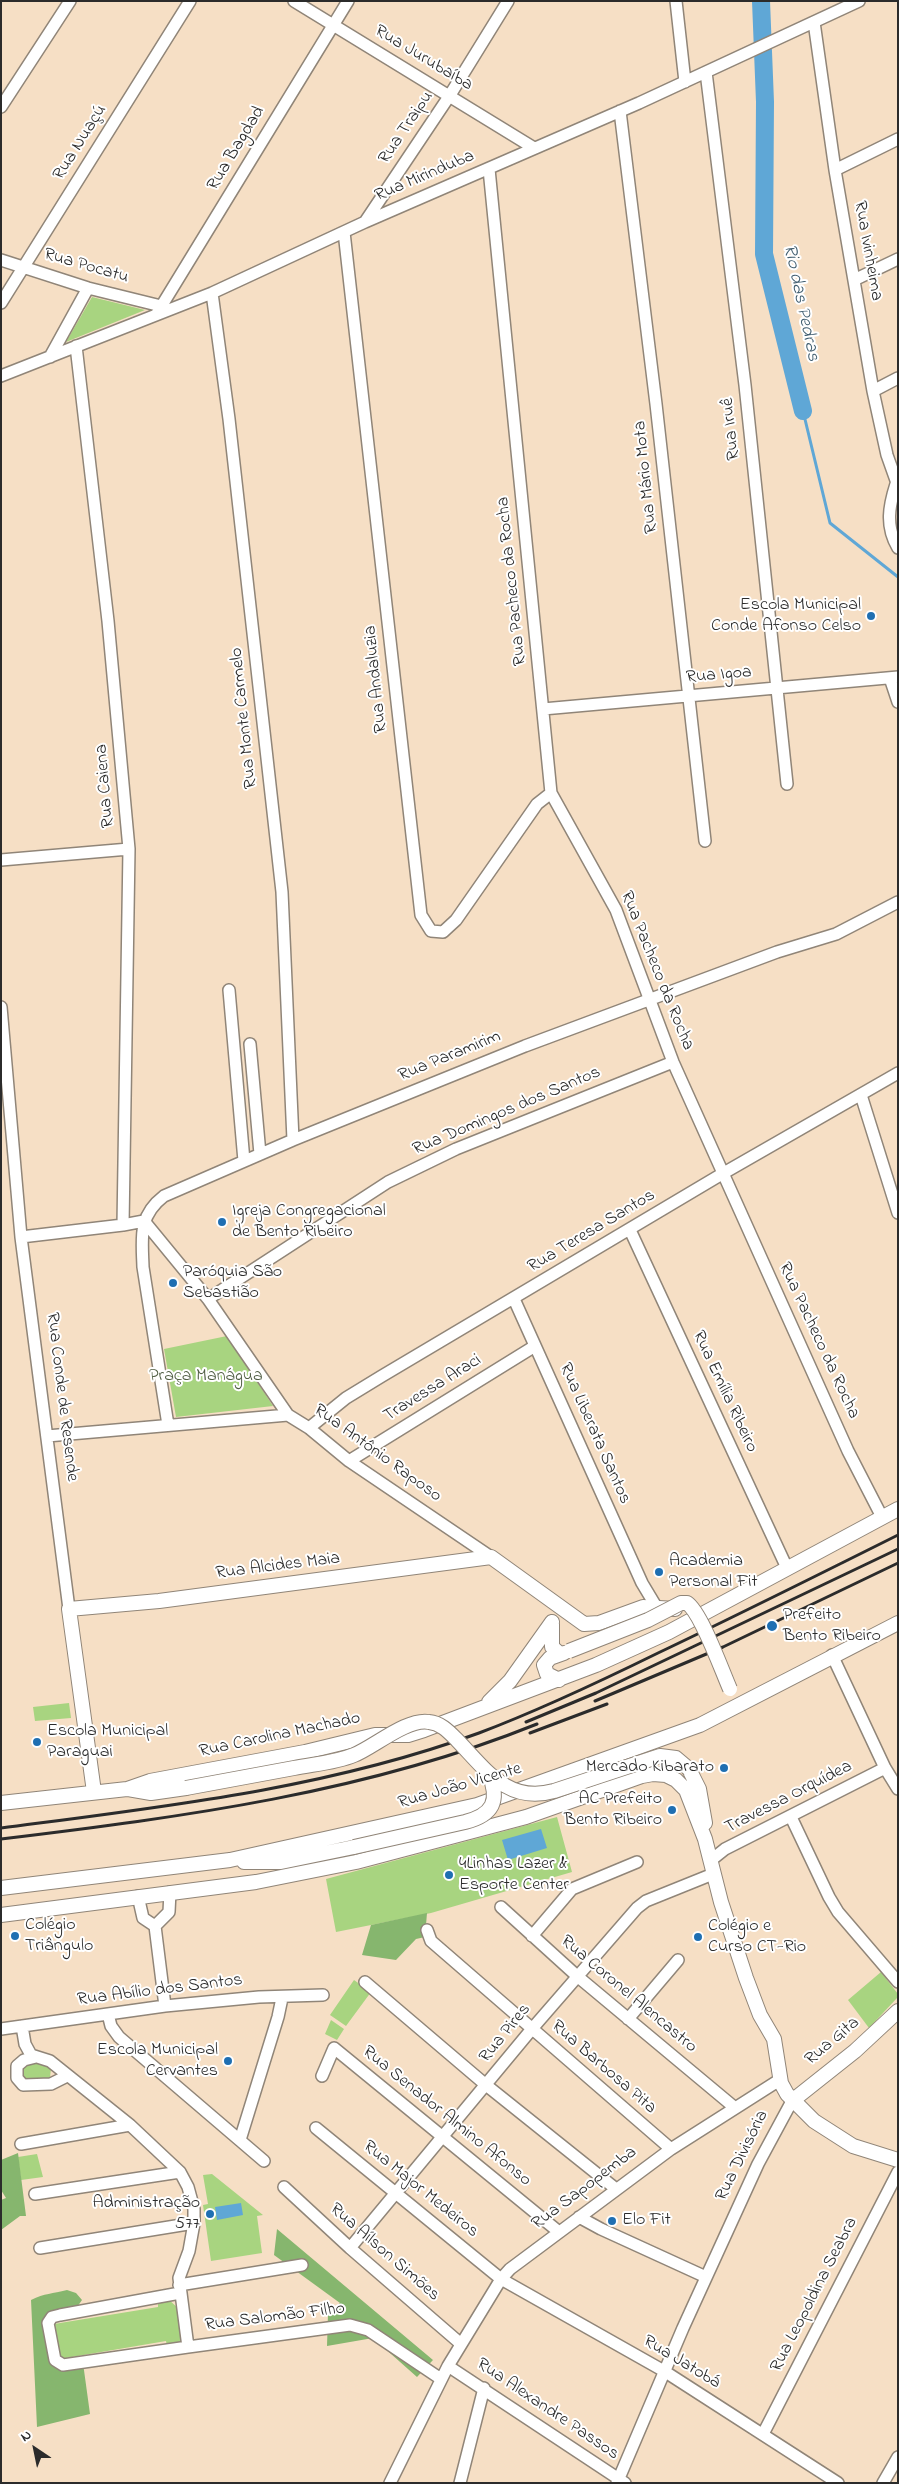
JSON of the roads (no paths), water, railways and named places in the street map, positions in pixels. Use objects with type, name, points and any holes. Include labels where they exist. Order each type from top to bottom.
[{"type":"main road","name":"Rua Carolina Machado","points":[[1,1802],[127,1789],[150,1781],[305,1752],[375,1735],[416,1733],[559,1680],[669,1632],[898,1509]]},
{"type":"main road","name":"Rua Alcides Maia","points":[[69,1609],[159,1601],[491,1557]]},
{"type":"main road","name":"Rua Antônio Raposo","points":[[491,1557],[542,1596],[587,1625],[599,1623],[636,1608],[695,1610],[715,1606]]},
{"type":"main road","name":"Rua Antônio Raposo","points":[[542,1596],[551,1612],[552,1647],[564,1652]]},
{"type":"main road","points":[[559,1680],[549,1676],[544,1667],[548,1660],[685,1602],[692,1606],[738,1706]]},
{"type":"main road","name":"Rua Conde de Resende","points":[[69,1609],[94,1792]]},
{"type":"main road","points":[[481,1708],[505,1687],[552,1622]]},
{"type":"main road","name":"Rua João Vicente","points":[[1,1888],[230,1860],[477,1805],[700,1725],[832,1655],[898,1623]]},
{"type":"main road","points":[[127,1789],[151,1793],[346,1758],[424,1721],[435,1723],[445,1729],[489,1774],[494,1786],[494,1799],[490,1809],[482,1816],[465,1822],[281,1862],[254,1863],[230,1860]]},
{"type":"main road","name":"Rua Divisória","points":[[489,1774],[509,1788],[536,1795],[660,1756],[676,1758],[690,1769],[700,1795],[705,1839]]},
{"type":"main road","name":"Rua Divisória","points":[[436,1842],[526,1817],[642,1776],[658,1774],[676,1780],[686,1790],[705,1839],[751,1994],[776,2046],[781,2079],[792,2101]]},
{"type":"main road","points":[[1,1915],[256,1882],[356,1862],[436,1842],[440,1827],[428,1817]]},
{"type":"main road","name":"Rua Gita","points":[[792,2101],[855,2050],[898,2011]]},
{"type":"main road","points":[[792,2101],[814,2120],[853,2146],[898,2160]]},
{"type":"street","points":[[1,108],[70,1]]},
{"type":"street","name":"Rua Nuaçú","points":[[1,303],[190,1]]},
{"type":"street","name":"Rua Jurubaíba","points":[[294,1],[534,148]]},
{"type":"street","name":"Rua Bagdad","points":[[159,310],[348,1]]},
{"type":"street","name":"Rua Traipu","points":[[365,222],[450,95],[508,1]]},
{"type":"street","points":[[676,1],[685,82]]},
{"type":"street","name":"Rua Mirinduba","points":[[1,376],[159,310],[212,293],[365,222],[685,82],[859,1]]},
{"type":"street","name":"Rua Ivinheima","points":[[814,22],[835,170],[873,390],[887,455],[897,485],[888,513],[892,536],[898,548]]},
{"type":"street","name":"Rua Iruê","points":[[706,72],[745,385],[787,784]]},
{"type":"street","name":"Rua Mário Mota","points":[[620,111],[656,404],[687,696],[705,841]]},
{"type":"street","points":[[835,170],[898,139]]},
{"type":"street","name":"Rua Pacheco da Rocha","points":[[489,169],[551,793],[616,910],[673,1062],[722,1174],[848,1451],[882,1517]]},
{"type":"street","name":"Rua Andaluzia","points":[[344,232],[421,915],[431,931],[443,932],[456,920],[537,804],[551,793]]},
{"type":"street","points":[[854,280],[898,258]]},
{"type":"street","name":"Rua Pocatu","points":[[1,260],[159,310]]},
{"type":"street","points":[[50,357],[88,288]]},
{"type":"street","name":"Rua Monte Carmelo","points":[[212,293],[229,419],[282,892],[293,1140]]},
{"type":"street","name":"Rua Caiena","points":[[76,346],[108,621],[129,849],[123,1225]]},
{"type":"street","points":[[873,390],[898,378]]},
{"type":"street","points":[[894,678],[898,702]]},
{"type":"street","name":"Rua Igoa","points":[[543,709],[894,678]]},
{"type":"street","points":[[1,860],[129,849]]},
{"type":"street","name":"Rua Paramirim","points":[[144,1220],[153,1204],[164,1196],[293,1140],[525,1046],[777,952],[836,934],[898,902]]},
{"type":"street","points":[[229,990],[244,1161]]},
{"type":"street","name":"Rua Conde de Resende","points":[[1,1007],[21,1237],[69,1609]]},
{"type":"street","points":[[250,1044],[260,1154]]},
{"type":"street","name":"Rua Domingos dos Santos","points":[[208,1299],[388,1182],[456,1148],[673,1062]]},
{"type":"street","name":"Rua Teresa Santos","points":[[309,1428],[346,1398],[722,1174],[898,1073]]},
{"type":"street","points":[[861,1094],[898,1213]]},
{"type":"street","points":[[21,1237],[123,1225],[144,1220]]},
{"type":"street","points":[[144,1220],[208,1299],[288,1415]]},
{"type":"street","points":[[144,1220],[144,1267],[168,1425]]},
{"type":"street","name":"Rua Emília Ribeiro","points":[[630,1230],[787,1568]]},
{"type":"street","name":"Rua Liberata Santos","points":[[514,1299],[642,1583],[657,1608]]},
{"type":"street","name":"Travessa Araci","points":[[349,1460],[535,1346]]},
{"type":"street","name":"Rua Antônio Raposo","points":[[47,1436],[288,1415],[309,1428],[349,1460],[491,1557]]},
{"type":"street","points":[[636,1608],[642,1597],[642,1583]]},
{"type":"street","points":[[832,1655],[885,1768],[898,1789]]},
{"type":"street","name":"Travessa Orquídea","points":[[712,1867],[725,1849],[885,1768]]},
{"type":"street","points":[[791,1817],[838,1912],[898,1982]]},
{"type":"street","points":[[532,1936],[572,1889],[638,1862]]},
{"type":"street","name":"Rua Pires","points":[[350,2248],[397,2194],[576,1976],[641,1904],[712,1867]]},
{"type":"street","points":[[155,1926],[169,1912],[170,1892]]},
{"type":"street","points":[[138,1896],[143,1918],[155,1926],[165,2006]]},
{"type":"street","name":"Rua Coronel Alencastro","points":[[501,1907],[576,1976],[734,2107]]},
{"type":"street","name":"Rua Barbosa Pita","points":[[427,1930],[431,1941],[531,2030],[671,2149]]},
{"type":"street","points":[[628,2018],[678,1960]]},
{"type":"street","points":[[365,1982],[486,2085],[616,2189]]},
{"type":"street","name":"Rua Abílio dos Santos","points":[[1,2029],[165,2006],[260,1997],[282,1998],[323,1995]]},
{"type":"street","points":[[240,2140],[278,2017],[282,1998]]},
{"type":"street","points":[[108,2014],[111,2026],[119,2037],[264,2160]]},
{"type":"street","name":"Rua Salomão Filho","points":[[22,2026],[31,2055],[50,2061],[130,2125],[180,2172],[191,2196],[194,2223],[190,2251],[180,2272],[179,2289],[188,2347]]},
{"type":"street","points":[[27,2047],[22,2061],[17,2066],[16,2073],[19,2081],[25,2086],[50,2084],[67,2076]]},
{"type":"street","name":"Rua Senador Almino Afonso","points":[[322,2076],[334,2048],[559,2232]]},
{"type":"street","points":[[22,2061],[36,2057]]},
{"type":"street","name":"Rua Sapopemba","points":[[390,2483],[448,2366],[501,2279],[519,2262],[671,2149],[734,2107],[781,2079]]},
{"type":"street","name":"Rua Divisória","points":[[620,2481],[664,2371],[706,2277],[762,2157],[792,2101]]},
{"type":"street","points":[[21,2144],[130,2125]]},
{"type":"street","name":"Rua Major Medeiros","points":[[316,2128],[501,2279]]},
{"type":"street","points":[[35,2194],[180,2172]]},
{"type":"street","name":"Rua Leopoldina Seabra","points":[[763,2434],[898,2172]]},
{"type":"street","name":"Rua Aílson Simões","points":[[284,2187],[350,2248],[461,2344]]},
{"type":"street","points":[[579,2217],[706,2277]]},
{"type":"street","points":[[40,2248],[194,2223]]},
{"type":"street","name":"Rua Salomão Filho","points":[[302,2265],[179,2289],[52,2317],[48,2323],[55,2360],[63,2365],[350,2325],[368,2330],[441,2379]]},
{"type":"street","name":"Rua Jatobá","points":[[501,2279],[664,2371],[838,2483]]},
{"type":"street","name":"Rua Alexandre Passos","points":[[448,2366],[484,2388],[620,2481]]},
{"type":"street","points":[[460,2483],[484,2388]]},
{"type":"street","points":[[883,2483],[898,2456]]},
{"type":"water","points":[[541,1829],[547,1848],[508,1860],[502,1840]]},
{"type":"water","points":[[241,2203],[243,2215],[217,2220],[215,2207]]},
{"type":"waterway","name":"Rio das Pedras","points":[[761,1],[765,102],[764,254],[803,411]]},
{"type":"waterway","name":"Rio das Pedras","points":[[803,411],[830,523],[898,577]]},
{"type":"railway","points":[[1,1828],[243,1794],[362,1769],[421,1752],[479,1733],[569,1695],[898,1535]]},
{"type":"railway","points":[[526,1722],[596,1693],[898,1549]]},
{"type":"railway","points":[[595,1701],[723,1647],[898,1563]]},
{"type":"railway","points":[[530,1733],[607,1704]]},
{"type":"railway","points":[[1,1839],[205,1811],[340,1785],[407,1768],[472,1748],[537,1724]]},
{"type":"place","name":"Escola Municipal Conde Afonso Celso","points":[[871,616]]},
{"type":"place","name":"Igreja Congregacional de Bento Ribeiro","points":[[222,1222]]},
{"type":"place","name":"Paróquia São Sebastião","points":[[173,1283]]},
{"type":"place","name":"Academia Personal Fit","points":[[659,1572]]},
{"type":"place","name":"Prefeito Bento Ribeiro","points":[[772,1626]]},
{"type":"place","name":"Escola Municipal Paraguai","points":[[37,1742]]},
{"type":"place","name":"Mercado Kibarato","points":[[724,1768]]},
{"type":"place","name":"AC Prefeito Bento Ribeiro","points":[[672,1810]]},
{"type":"place","name":"4Linhas Lazer & Esporte Center","points":[[449,1875]]},
{"type":"place","name":"Colégio Triângulo","points":[[15,1936]]},
{"type":"place","name":"Colégio e Curso CT-Rio","points":[[698,1937]]},
{"type":"place","name":"Escola Municipal Cervantes","points":[[228,2061]]},
{"type":"place","name":"Administração 577","points":[[210,2214]]},
{"type":"place","name":"Elo Fit","points":[[612,2221]]},
{"type":"park label","name":"Praça Manágua","points":[[206,1377]]}]
